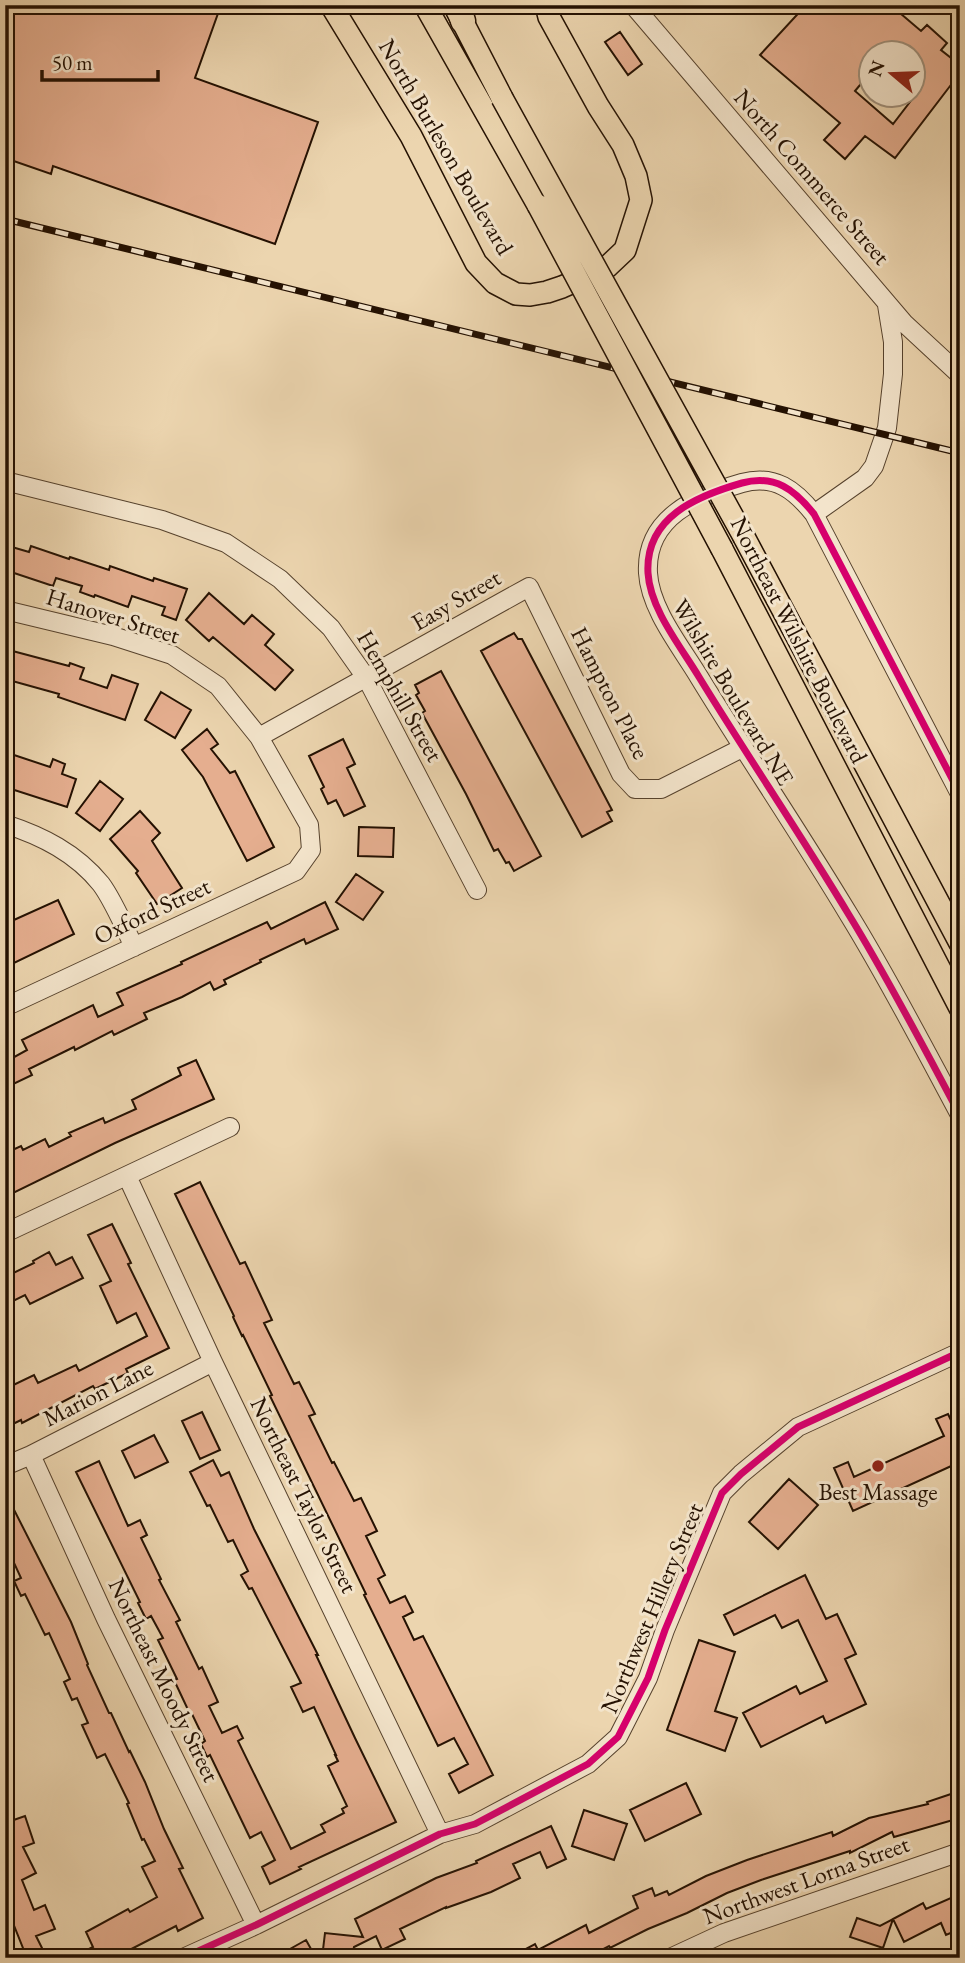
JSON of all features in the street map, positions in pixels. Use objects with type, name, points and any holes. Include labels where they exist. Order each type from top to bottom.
[{"type":"main road","name":"North Burleson Boulevard","points":[[331,5],[411,136],[476,263],[495,283],[516,294],[530,295],[562,287],[607,267],[625,250],[641,200],[636,176],[623,145],[549,17],[546,5]]},
{"type":"main road","name":"Northeast Wilshire Boulevard","points":[[425,5],[538,205],[722,549],[960,1008]]},
{"type":"main road","name":"Northeast Wilshire Boulevard","points":[[458,11],[502,99],[744,537],[960,943]]},
{"type":"street","name":"North Commerce Street","points":[[633,5],[904,323],[960,375]]},
{"type":"street","points":[[814,514],[865,478],[874,466],[887,428],[893,374],[893,342],[887,302]]},
{"type":"street","name":"Hemphill Street","points":[[5,481],[162,520],[226,543],[280,579],[331,628],[367,679],[477,890]]},
{"type":"street","name":"Wilshire Boulevard NE","points":[[960,794],[814,514],[799,495],[774,481],[751,481],[709,493],[675,512],[652,540],[648,573],[656,607],[742,748],[850,916],[960,1115]]},
{"type":"street","name":"Easy Street","points":[[259,737],[529,587]]},
{"type":"street","name":"Hampton Place","points":[[529,587],[621,775],[635,789],[661,789],[742,748]]},
{"type":"street","name":"Hanover Street","points":[[5,610],[113,636],[172,655],[218,686],[259,737],[309,825],[311,850]]},
{"type":"street","points":[[5,824],[32,832],[73,855],[102,885],[134,947]]},
{"type":"street","name":"Oxford Street","points":[[5,1007],[296,871],[311,850]]},
{"type":"street","points":[[5,1233],[230,1127]]},
{"type":"street","name":"Northeast Taylor Street","points":[[127,1176],[213,1362],[440,1834]]},
{"type":"street","name":"Northwest Hillery Street","points":[[183,1958],[440,1834],[475,1824],[588,1764],[618,1737],[648,1678],[722,1493],[798,1427],[960,1352]]},
{"type":"street","name":"Marion Lane","points":[[5,1466],[213,1362]]},
{"type":"street","name":"Northeast Moody Street","points":[[31,1455],[106,1619],[256,1924]]},
{"type":"street","name":"Northwest Lorna Street","points":[[670,1958],[724,1933],[960,1852]]},
{"type":"building","points":[[5,5],[221,5],[195,78],[318,122],[275,244],[53,166],[51,174],[5,158]]},
{"type":"building","points":[[806,5],[883,5],[891,12],[894,8],[921,31],[927,25],[947,43],[941,50],[960,65],[960,73],[895,158],[865,136],[845,159],[824,140],[840,123],[760,55]]},
{"type":"building","points":[[620,32],[642,64],[628,75],[605,42]]},
{"type":"building","points":[[5,545],[29,552],[31,546],[69,559],[70,557],[109,570],[110,566],[187,589],[176,620],[162,615],[165,607],[132,596],[128,607],[80,592],[82,586],[56,578],[53,586],[5,570]]},
{"type":"building","points":[[209,593],[244,624],[252,615],[274,634],[265,645],[293,670],[275,690],[213,637],[209,641],[186,620]]},
{"type":"building","points":[[514,633],[518,639],[522,639],[612,810],[607,812],[612,821],[582,837],[481,651]]},
{"type":"building","points":[[5,649],[84,668],[80,679],[107,688],[112,675],[138,684],[125,720],[58,697],[59,694],[5,679]]},
{"type":"building","points":[[441,671],[541,856],[514,871],[498,849],[494,851],[422,713],[425,711],[416,695],[419,693],[415,685]]},
{"type":"building","points":[[161,692],[191,710],[175,738],[145,720]]},
{"type":"building","points":[[207,729],[218,744],[211,749],[230,773],[235,771],[274,847],[247,861],[203,777],[182,750]]},
{"type":"building","points":[[343,739],[355,764],[347,768],[365,806],[344,816],[336,800],[328,804],[321,789],[324,787],[309,756]]},
{"type":"building","points":[[5,752],[50,767],[53,759],[65,764],[62,774],[76,779],[67,807],[5,787]]},
{"type":"building","points":[[100,781],[123,799],[100,831],[76,813]]},
{"type":"building","points":[[140,811],[160,833],[152,841],[182,888],[157,904],[136,873],[138,871],[110,839]]},
{"type":"building","points":[[359,827],[394,828],[393,857],[358,856]]},
{"type":"building","points":[[356,874],[383,892],[363,920],[336,902]]},
{"type":"building","points":[[58,900],[74,934],[14,963],[5,946],[5,924]]},
{"type":"building","points":[[325,902],[338,929],[306,944],[304,939],[260,960],[261,962],[224,980],[226,984],[214,990],[210,982],[144,1013],[147,1019],[114,1035],[112,1031],[75,1050],[74,1047],[29,1069],[32,1075],[5,1088],[5,1062],[27,1050],[22,1040],[93,1005],[98,1017],[123,1005],[117,993],[267,922],[271,929]]},
{"type":"building","points":[[196,1060],[214,1099],[115,1143],[5,1197],[5,1166],[13,1162],[8,1152],[21,1146],[23,1150],[45,1139],[49,1147],[71,1136],[69,1133],[103,1118],[105,1123],[136,1109],[132,1100],[181,1075],[178,1068]]},
{"type":"building","points":[[200,1182],[240,1264],[245,1262],[272,1320],[264,1323],[294,1384],[299,1382],[315,1414],[309,1416],[332,1463],[334,1462],[354,1501],[361,1498],[377,1531],[366,1536],[385,1575],[378,1579],[390,1603],[405,1596],[413,1612],[403,1617],[414,1640],[423,1636],[493,1775],[459,1793],[449,1774],[468,1764],[454,1738],[438,1746],[175,1194]]},
{"type":"building","points":[[112,1224],[131,1263],[128,1264],[169,1348],[126,1369],[128,1373],[95,1389],[93,1386],[22,1423],[21,1420],[5,1428],[5,1389],[34,1375],[38,1383],[76,1365],[79,1371],[147,1336],[136,1313],[117,1323],[100,1286],[111,1281],[88,1235]]},
{"type":"building","points":[[49,1252],[56,1265],[72,1257],[83,1278],[30,1304],[25,1295],[5,1305],[5,1277],[34,1263],[33,1261]]},
{"type":"building","points":[[202,1412],[220,1450],[200,1459],[182,1421]]},
{"type":"building","points":[[948,1414],[960,1439],[960,1462],[853,1511],[834,1468],[848,1462],[854,1477],[944,1436],[936,1419]]},
{"type":"building","points":[[154,1435],[168,1462],[135,1478],[122,1451]]},
{"type":"building","points":[[213,1460],[221,1476],[229,1472],[396,1822],[299,1867],[301,1869],[270,1884],[262,1867],[275,1860],[261,1832],[250,1838],[210,1755],[207,1757],[201,1744],[205,1741],[174,1680],[177,1679],[158,1640],[163,1638],[151,1616],[146,1619],[76,1472],[99,1461],[128,1526],[140,1520],[147,1535],[141,1538],[180,1620],[176,1622],[199,1669],[202,1667],[218,1702],[209,1706],[222,1733],[237,1726],[243,1738],[238,1741],[291,1849],[325,1832],[321,1825],[344,1813],[342,1809],[347,1806],[328,1766],[338,1761],[314,1707],[303,1712],[291,1687],[301,1683],[252,1588],[249,1589],[241,1575],[248,1571],[233,1540],[228,1542],[190,1472]]},
{"type":"building","points":[[789,1479],[818,1505],[778,1549],[749,1522]]},
{"type":"building","points":[[5,1492],[71,1622],[87,1665],[145,1782],[183,1868],[179,1869],[203,1918],[178,1931],[176,1926],[114,1958],[71,1958],[93,1947],[86,1932],[157,1897],[142,1867],[155,1861],[144,1839],[142,1840],[127,1804],[129,1803],[105,1754],[97,1758],[82,1725],[88,1723],[77,1698],[72,1700],[64,1682],[70,1679],[49,1633],[45,1635],[25,1594],[21,1596],[14,1581],[21,1578],[9,1552],[5,1554]]},
{"type":"building","points":[[805,1575],[826,1619],[837,1614],[856,1654],[845,1659],[866,1704],[826,1723],[823,1716],[761,1747],[743,1713],[796,1686],[800,1694],[827,1681],[798,1620],[782,1628],[775,1615],[734,1635],[724,1615]]},
{"type":"building","points":[[699,1640],[735,1652],[715,1711],[737,1718],[725,1751],[667,1730]]},
{"type":"building","points":[[686,1783],[701,1814],[645,1841],[630,1810]]},
{"type":"building","points":[[960,1791],[960,1818],[894,1837],[892,1832],[850,1853],[761,1880],[586,1958],[509,1958],[535,1944],[538,1950],[586,1925],[589,1933],[638,1908],[633,1896],[652,1888],[655,1896],[667,1891],[669,1895],[706,1876],[747,1860],[832,1832],[833,1836],[869,1818],[928,1804],[927,1802]]},
{"type":"building","points":[[584,1810],[627,1824],[614,1860],[572,1846]]},
{"type":"building","points":[[25,1816],[34,1843],[23,1847],[36,1873],[22,1880],[34,1910],[45,1905],[55,1929],[36,1936],[47,1958],[27,1958],[5,1903],[5,1830],[10,1829],[8,1822]]},
{"type":"building","points":[[551,1826],[566,1859],[547,1868],[540,1852],[513,1864],[520,1878],[491,1892],[446,1907],[400,1929],[405,1939],[382,1950],[376,1936],[354,1947],[352,1958],[322,1958],[325,1933],[363,1937],[355,1919],[436,1878],[477,1863],[476,1861]]},
{"type":"building","points":[[960,1894],[960,1929],[946,1935],[941,1923],[904,1942],[893,1919],[923,1903],[926,1909]]},
{"type":"building","points":[[857,1918],[880,1926],[893,1919],[883,1948],[850,1937]]},
{"type":"building","points":[[306,1940],[316,1958],[274,1958]]},
{"type":"railway","points":[[5,219],[960,453]]},
{"type":"cycle path","points":[[960,794],[814,514],[792,491],[764,481],[742,483],[692,502],[665,523],[655,537],[649,554],[650,587],[660,614],[864,940],[960,1115]]},
{"type":"cycle path","points":[[183,1958],[440,1834],[475,1824],[588,1764],[618,1737],[648,1678],[722,1493],[798,1427],[960,1352]]},
{"type":"place","name":"Best Massage","points":[[878,1466]]}]
